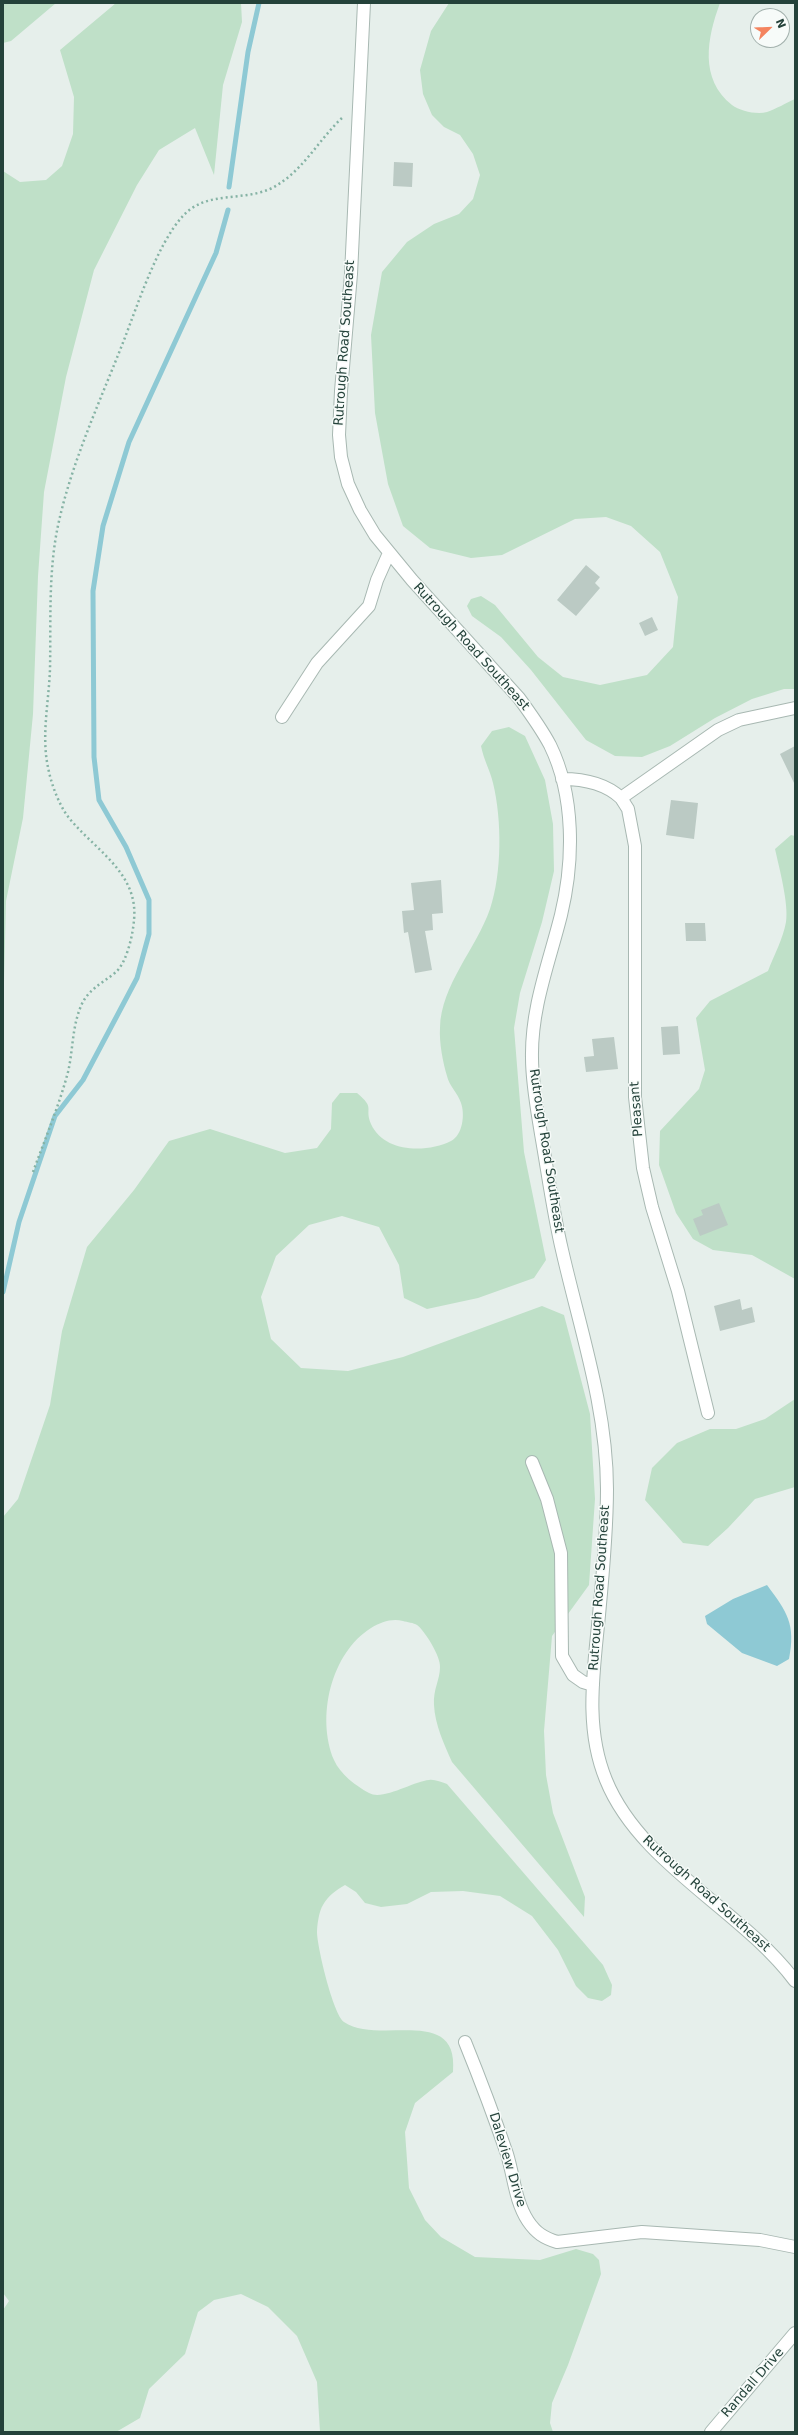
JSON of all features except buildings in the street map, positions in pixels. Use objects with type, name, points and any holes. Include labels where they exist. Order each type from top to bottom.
[{"type":"street","name":"Rutrough Road Southeast","points":[[364,3],[351,274],[339,435],[348,484],[360,510],[389,553],[519,698],[550,746],[562,780],[567,804],[569,872],[562,912],[536,1007],[532,1033],[532,1061],[551,1193],[562,1249],[588,1351],[598,1404],[607,1468],[605,1552],[593,1685],[593,1719],[597,1756],[607,1783],[618,1805],[638,1832],[682,1875],[760,1941],[795,1981]]},
{"type":"street","points":[[282,718],[317,663],[369,606],[377,580],[389,553]]},
{"type":"street","points":[[562,780],[575,779],[601,785],[621,798],[718,730],[739,720],[795,708]]},
{"type":"street","name":"Pleasant","points":[[621,798],[628,809],[635,846],[635,1097],[643,1168],[652,1207],[678,1291],[708,1413]]},
{"type":"street","points":[[532,1462],[547,1499],[561,1553],[562,1656],[573,1675],[583,1682],[593,1685]]},
{"type":"street","name":"Daleview Drive","points":[[465,2042],[486,2093],[507,2156],[518,2199],[527,2220],[536,2232],[544,2238],[557,2242],[642,2232],[760,2240],[795,2247]]},
{"type":"street","name":"Randall Drive","points":[[710,2432],[795,2333]]},
{"type":"path","points":[[33,1172],[66,1077],[77,1017],[82,1002],[91,990],[121,966],[129,942],[134,915],[132,897],[126,881],[99,847],[66,813],[56,796],[46,759],[53,560],[58,523],[67,488],[136,308],[166,241],[181,218],[193,206],[207,200],[255,194],[272,188],[291,175],[304,163],[336,124],[360,102]]},
{"type":"green space","points":[[3,3],[56,3],[11,41],[3,43]]},
{"type":"green space","points":[[116,3],[241,3],[242,22],[223,85],[214,175],[195,128],[159,150],[137,185],[94,270],[66,377],[44,492],[38,576],[33,714],[23,818],[6,901],[3,1023],[3,171],[20,182],[46,180],[62,166],[73,134],[74,97],[60,50]]},
{"type":"green space","points":[[449,3],[720,3],[715,16],[709,44],[709,57],[710,71],[714,83],[721,95],[739,109],[758,113],[770,111],[795,99],[795,689],[784,689],[752,699],[715,718],[670,746],[642,757],[615,756],[586,740],[531,670],[501,637],[472,616],[467,606],[471,599],[481,596],[495,605],[538,657],[563,677],[600,685],[647,675],[673,647],[678,597],[660,552],[631,526],[606,517],[575,519],[502,555],[471,558],[430,548],[403,526],[388,484],[375,413],[371,335],[382,272],[407,242],[434,224],[459,214],[473,199],[480,175],[473,154],[460,135],[444,127],[432,115],[423,94],[420,70],[431,31]]},
{"type":"green space","points":[[509,727],[525,736],[545,780],[553,824],[554,871],[542,922],[520,993],[514,1028],[524,1152],[546,1260],[534,1278],[478,1298],[427,1309],[404,1298],[399,1265],[379,1227],[342,1216],[309,1225],[276,1256],[261,1297],[271,1339],[301,1368],[348,1371],[403,1357],[542,1306],[564,1315],[590,1414],[595,1499],[589,1585],[552,1636],[544,1731],[546,1775],[553,1813],[585,1897],[584,1917],[452,1762],[440,1734],[434,1705],[435,1689],[440,1672],[440,1663],[432,1644],[417,1625],[399,1620],[387,1621],[371,1628],[357,1639],[346,1653],[337,1669],[327,1706],[327,1725],[329,1743],[334,1760],[340,1770],[359,1787],[369,1793],[375,1795],[390,1793],[429,1780],[435,1780],[447,1784],[603,1965],[612,1985],[611,1995],[602,2001],[588,1998],[576,1986],[558,1950],[532,1916],[500,1896],[463,1891],[431,1892],[407,1904],[381,1907],[365,1903],[356,1892],[345,1885],[332,1894],[323,1905],[318,1918],[317,1932],[323,1965],[331,1994],[335,2007],[344,2022],[359,2028],[377,2030],[414,2030],[430,2033],[443,2039],[451,2051],[453,2072],[415,2103],[405,2132],[409,2188],[425,2220],[441,2237],[475,2257],[540,2260],[576,2249],[593,2254],[599,2260],[601,2274],[568,2365],[552,2403],[550,2423],[553,2432],[320,2432],[317,2382],[297,2336],[268,2307],[241,2294],[214,2300],[198,2312],[185,2354],[149,2389],[140,2418],[116,2432],[3,2432],[3,2310],[9,2301],[3,2293],[3,1517],[18,1499],[50,1405],[62,1331],[87,1247],[134,1190],[169,1141],[210,1129],[285,1153],[317,1148],[331,1129],[332,1103],[340,1093],[357,1093],[363,1098],[368,1105],[369,1118],[377,1134],[386,1141],[396,1145],[419,1149],[441,1145],[451,1141],[458,1134],[462,1124],[463,1113],[460,1099],[448,1080],[444,1065],[440,1034],[442,1012],[446,997],[460,967],[484,924],[494,895],[499,863],[498,813],[493,783],[481,746],[492,731]]},
{"type":"green space","points":[[791,835],[795,836],[795,1279],[752,1255],[713,1250],[693,1239],[676,1213],[659,1165],[660,1131],[699,1089],[705,1070],[696,1018],[710,1001],[768,971],[783,935],[787,914],[775,849]]},
{"type":"green space","points":[[795,1399],[795,1487],[755,1499],[728,1528],[708,1546],[683,1543],[645,1500],[652,1468],[677,1443],[710,1429],[736,1429],[765,1419]]},
{"type":"water","points":[[767,1585],[785,1611],[790,1627],[791,1647],[789,1659],[777,1666],[742,1653],[707,1624],[705,1616],[733,1599]]},
{"type":"waterway","points":[[229,187],[248,52],[259,3]]},
{"type":"waterway","points":[[3,1292],[19,1222],[55,1116],[83,1080],[137,978],[149,934],[149,900],[126,847],[99,800],[94,757],[93,591],[103,526],[129,442],[216,253],[228,210]]}]
